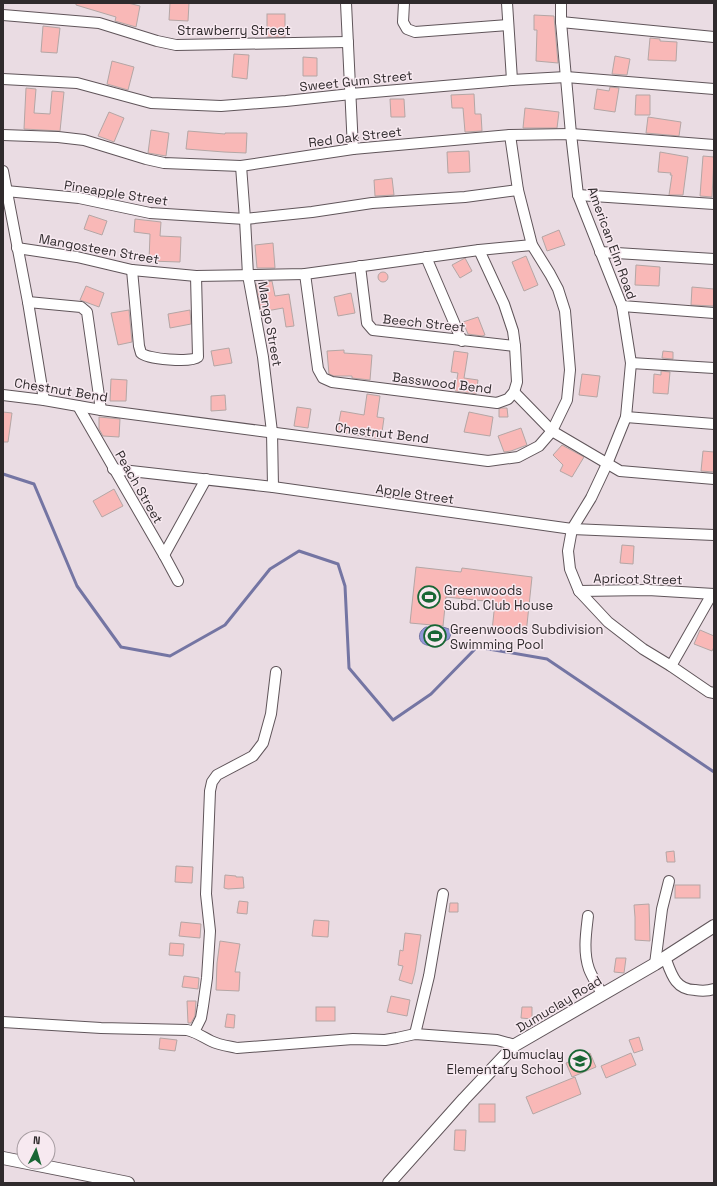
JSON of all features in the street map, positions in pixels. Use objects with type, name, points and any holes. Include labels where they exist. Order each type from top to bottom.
[{"type":"street","points":[[346,3],[353,148]]},
{"type":"street","points":[[404,3],[403,22],[407,29],[415,32],[508,25]]},
{"type":"street","points":[[507,3],[512,80]]},
{"type":"street","name":"American Elm Road","points":[[561,3],[561,22],[570,134],[578,195],[622,306],[631,363],[626,417],[607,464]]},
{"type":"street","name":"Strawberry Street","points":[[3,15],[99,23],[158,41],[176,44],[348,42]]},
{"type":"street","points":[[561,22],[714,37]]},
{"type":"street","name":"Sweet Gum Street","points":[[3,79],[77,83],[151,103],[221,106],[512,80],[566,77],[714,89]]},
{"type":"street","name":"Red Oak Street","points":[[3,135],[58,137],[84,140],[164,163],[241,166],[353,148],[510,135],[570,134],[714,145]]},
{"type":"street","name":"Chestnut Bend","points":[[3,395],[44,400],[101,410],[488,461],[518,457],[539,446],[552,431],[567,400],[570,370],[565,311],[558,289],[532,245],[518,190],[510,135]]},
{"type":"street","name":"Mango Street","points":[[241,166],[246,219],[248,275],[263,357],[272,432],[273,487]]},
{"type":"street","points":[[3,171],[28,302],[44,400]]},
{"type":"street","name":"Pineapple Street","points":[[6,191],[78,198],[150,213],[246,219],[312,212],[372,203],[465,197],[518,190]]},
{"type":"street","points":[[578,195],[714,204]]},
{"type":"street","name":"Mangosteen Street","points":[[17,248],[77,257],[132,270],[196,276],[305,274],[479,250],[532,245]]},
{"type":"street","points":[[479,250],[504,304],[513,331],[517,370],[514,392],[552,431],[620,472],[714,479]]},
{"type":"street","points":[[600,252],[714,258]]},
{"type":"street","points":[[426,257],[462,341]]},
{"type":"street","name":"Beech Street","points":[[360,266],[367,322],[373,330],[515,346]]},
{"type":"street","points":[[132,270],[139,346],[141,353],[148,357],[191,360],[198,357],[196,276]]},
{"type":"street","name":"Basswood Bend","points":[[305,274],[318,370],[326,381],[496,402],[508,399],[514,392]]},
{"type":"street","points":[[28,302],[81,307],[87,312],[101,410]]},
{"type":"street","points":[[622,306],[714,313]]},
{"type":"street","points":[[631,363],[714,368]]},
{"type":"street","name":"Peach Street","points":[[78,406],[178,581]]},
{"type":"street","points":[[626,417],[714,424]]},
{"type":"street","name":"Apricot Street","points":[[607,464],[591,498],[572,529],[568,551],[570,569],[579,591],[648,590],[713,594]]},
{"type":"street","name":"Apple Street","points":[[113,468],[273,487],[572,529],[714,535]]},
{"type":"street","points":[[164,555],[206,479]]},
{"type":"street","points":[[579,591],[608,622],[643,649],[709,692],[714,693]]},
{"type":"street","points":[[671,666],[713,594]]},
{"type":"street","points":[[194,1032],[201,1018],[207,978],[210,931],[206,894],[210,791],[212,782],[217,775],[253,756],[263,743],[271,714],[276,672]]},
{"type":"street","points":[[669,881],[662,909],[660,960],[682,988],[696,991],[714,989]]},
{"type":"street","points":[[415,1034],[430,976],[443,894]]},
{"type":"street","points":[[588,916],[586,939],[587,961],[602,994]]},
{"type":"street","name":"Dumuclay Road","points":[[389,1183],[464,1099],[516,1045],[660,960],[714,926]]},
{"type":"street","points":[[3,1022],[101,1028],[180,1030],[194,1032],[210,1041],[237,1048],[353,1039],[385,1040],[415,1034],[496,1040],[516,1045]]},
{"type":"street","points":[[3,1158],[128,1183]]},
{"type":"water","name":"Greenwoods Subdivision Swimming Pool","points":[[426,627],[439,629],[443,627],[449,629],[451,634],[449,639],[445,641],[429,645],[424,644],[421,642],[420,634]]},
{"type":"building","points":[[76,3],[128,3],[140,6],[136,27],[115,21],[116,17],[76,5]]},
{"type":"building","points":[[170,3],[189,3],[188,21],[169,20]]},
{"type":"building","points":[[267,14],[285,14],[285,37],[267,37]]},
{"type":"building","points":[[534,15],[554,16],[558,63],[536,61],[537,30],[534,30]]},
{"type":"building","points":[[43,26],[60,28],[57,53],[41,52]]},
{"type":"building","points":[[650,38],[660,39],[660,41],[677,42],[676,61],[648,60]]},
{"type":"building","points":[[234,54],[249,55],[247,79],[232,77]]},
{"type":"building","points":[[615,56],[630,59],[627,75],[612,74]]},
{"type":"building","points":[[303,57],[317,58],[317,76],[303,76]]},
{"type":"building","points":[[112,61],[134,67],[128,90],[107,84]]},
{"type":"building","points":[[610,87],[619,88],[615,112],[594,109],[597,89],[609,91]]},
{"type":"building","points":[[26,88],[36,89],[34,113],[50,114],[52,91],[64,92],[60,131],[24,129]]},
{"type":"building","points":[[474,94],[475,114],[481,114],[482,131],[465,132],[463,108],[452,108],[451,95]]},
{"type":"building","points":[[636,95],[650,95],[650,115],[635,115]]},
{"type":"building","points":[[390,99],[404,99],[405,117],[391,117]]},
{"type":"building","points":[[525,108],[559,112],[557,128],[523,128]]},
{"type":"building","points":[[109,112],[124,118],[114,142],[98,136]]},
{"type":"building","points":[[648,117],[681,122],[679,136],[646,133]]},
{"type":"building","points":[[151,130],[169,133],[166,156],[148,153]]},
{"type":"building","points":[[188,131],[225,134],[247,133],[246,153],[186,149]]},
{"type":"building","points":[[469,151],[470,172],[448,173],[447,152]]},
{"type":"building","points":[[660,152],[688,157],[683,195],[669,195],[672,175],[670,175],[671,173],[658,172]]},
{"type":"building","points":[[703,156],[714,157],[712,197],[700,196]]},
{"type":"building","points":[[392,178],[394,195],[375,196],[374,180]]},
{"type":"building","points":[[89,215],[107,221],[102,235],[84,229]]},
{"type":"building","points":[[135,219],[161,222],[160,236],[181,237],[180,262],[149,261],[150,234],[134,232]]},
{"type":"building","points":[[559,230],[565,245],[547,251],[542,237]]},
{"type":"building","points":[[273,243],[275,268],[257,268],[255,245]]},
{"type":"building","points":[[526,256],[538,285],[524,291],[512,262]]},
{"type":"building","points":[[465,258],[472,271],[460,278],[452,265]]},
{"type":"building","points":[[636,265],[660,267],[659,286],[635,285]]},
{"type":"building","points":[[381,272],[385,272],[387,273],[387,281],[381,282],[378,279],[378,275]]},
{"type":"building","points":[[272,281],[275,296],[289,294],[294,326],[286,327],[283,308],[261,312],[256,284]]},
{"type":"building","points":[[86,286],[104,293],[99,307],[80,300]]},
{"type":"building","points":[[692,287],[714,289],[714,306],[691,305]]},
{"type":"building","points":[[351,293],[355,313],[338,316],[334,297]]},
{"type":"building","points":[[129,310],[132,342],[118,345],[111,313]]},
{"type":"building","points":[[190,310],[191,324],[170,328],[168,314]]},
{"type":"building","points":[[478,317],[485,335],[468,334],[463,322]]},
{"type":"building","points":[[229,348],[232,363],[214,366],[211,351]]},
{"type":"building","points":[[344,350],[344,353],[372,355],[370,380],[352,378],[352,376],[334,376],[329,374],[327,351]]},
{"type":"building","points":[[454,351],[468,353],[464,378],[478,380],[476,394],[455,391],[458,373],[451,372]]},
{"type":"building","points":[[663,351],[673,352],[673,359],[662,358]]},
{"type":"building","points":[[661,371],[670,372],[668,394],[653,393],[654,374],[661,375]]},
{"type":"building","points":[[582,374],[600,376],[597,397],[579,395]]},
{"type":"building","points":[[111,379],[127,380],[126,401],[110,401]]},
{"type":"building","points":[[367,394],[380,396],[377,417],[384,418],[381,439],[337,432],[341,411],[364,415]]},
{"type":"building","points":[[225,395],[226,410],[211,411],[211,396]]},
{"type":"building","points":[[297,407],[311,409],[308,428],[294,426]]},
{"type":"building","points":[[507,408],[508,417],[499,417],[499,409]]},
{"type":"building","points":[[3,412],[12,413],[8,442],[3,442]]},
{"type":"building","points":[[469,412],[493,417],[490,436],[464,432]]},
{"type":"building","points":[[99,417],[120,419],[119,437],[103,436],[99,429]]},
{"type":"building","points":[[521,428],[527,445],[504,452],[498,436]]},
{"type":"building","points":[[562,445],[584,457],[572,477],[560,471],[563,465],[553,455]]},
{"type":"building","points":[[703,451],[714,452],[714,472],[701,471]]},
{"type":"building","points":[[114,489],[123,506],[102,517],[93,501]]},
{"type":"building","points":[[622,545],[634,546],[633,564],[620,563]]},
{"type":"building","points":[[416,567],[461,572],[462,568],[532,577],[526,634],[492,631],[495,602],[446,597],[443,626],[410,623]]},
{"type":"building","points":[[700,630],[714,636],[714,647],[712,651],[694,644]]},
{"type":"building","points":[[674,851],[675,862],[667,862],[666,852]]},
{"type":"building","points":[[176,866],[193,867],[192,883],[175,882]]},
{"type":"building","points":[[225,875],[243,877],[244,888],[224,888]]},
{"type":"building","points":[[675,885],[700,885],[700,898],[675,898]]},
{"type":"building","points":[[239,901],[248,902],[247,914],[237,913]]},
{"type":"building","points":[[450,903],[458,903],[458,912],[449,912]]},
{"type":"building","points":[[649,904],[650,941],[635,940],[634,905]]},
{"type":"building","points":[[314,920],[329,921],[328,937],[312,936]]},
{"type":"building","points":[[181,922],[201,924],[200,938],[179,936]]},
{"type":"building","points":[[405,933],[421,935],[412,984],[399,980],[403,966],[398,965],[400,950],[403,951]]},
{"type":"building","points":[[220,941],[240,944],[235,972],[240,972],[239,991],[216,990],[217,963]]},
{"type":"building","points":[[170,943],[184,944],[183,956],[169,955]]},
{"type":"building","points":[[616,958],[626,958],[624,973],[614,972]]},
{"type":"building","points":[[184,976],[199,978],[198,989],[182,987]]},
{"type":"building","points":[[391,996],[410,1000],[407,1016],[387,1012]]},
{"type":"building","points":[[187,1001],[196,1001],[195,1016],[191,1023],[188,1023]]},
{"type":"building","points":[[316,1007],[335,1007],[335,1021],[316,1021]]},
{"type":"building","points":[[522,1007],[532,1007],[532,1019],[521,1018]]},
{"type":"building","points":[[227,1014],[235,1015],[234,1028],[225,1027]]},
{"type":"building","points":[[639,1037],[643,1050],[634,1053],[629,1040]]},
{"type":"building","points":[[160,1038],[177,1040],[175,1051],[159,1049]]},
{"type":"building","points":[[590,1053],[596,1067],[572,1077],[566,1063]]},
{"type":"building","points":[[631,1053],[636,1065],[606,1078],[601,1066]]},
{"type":"building","points":[[575,1077],[581,1094],[533,1114],[526,1097]]},
{"type":"building","points":[[479,1104],[495,1104],[495,1122],[479,1122]]},
{"type":"building","points":[[455,1130],[466,1130],[465,1151],[454,1150]]},
{"type":"waterway","points":[[3,474],[34,484],[77,586],[121,647],[170,656],[225,625],[270,569],[299,551],[338,564],[345,586],[349,668],[393,720],[431,694],[477,647],[547,659],[714,772]]},
{"type":"place","name":"Greenwoods Subd. Club House","points":[[429,597]]},
{"type":"place","name":"Greenwoods Subdivision Swimming Pool","points":[[435,636]]},
{"type":"place","name":"Dumuclay Elementary School","points":[[580,1061]]}]
